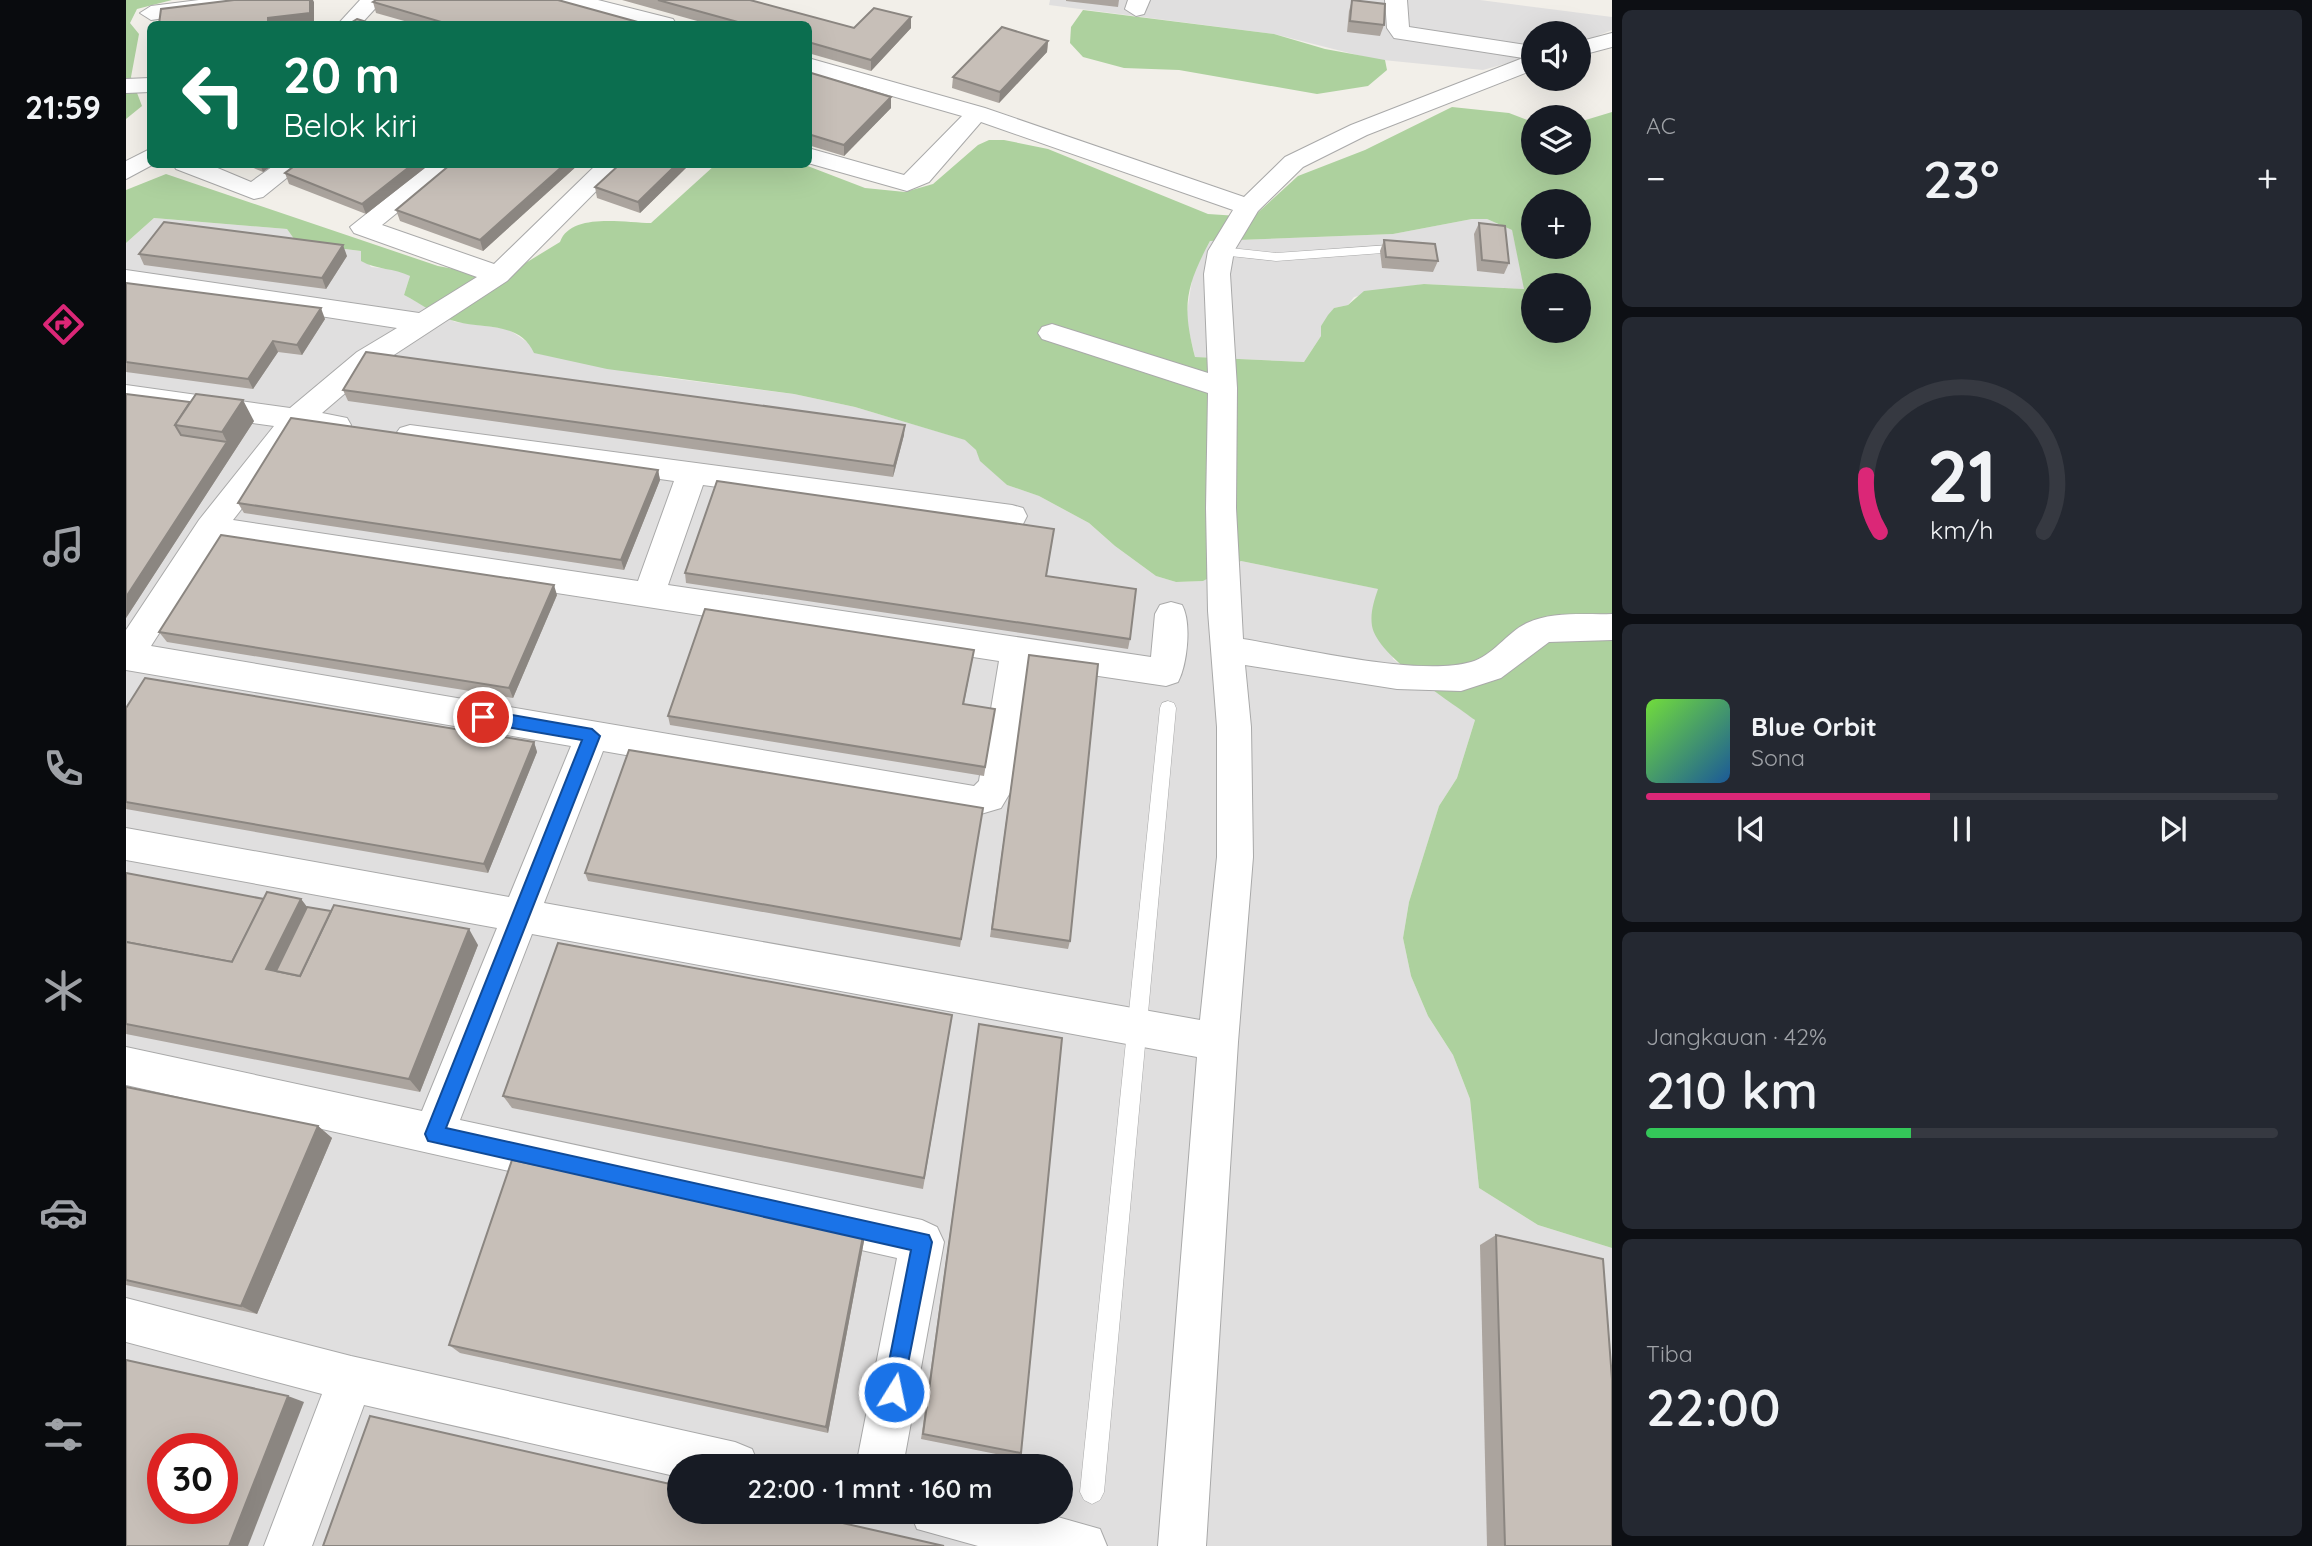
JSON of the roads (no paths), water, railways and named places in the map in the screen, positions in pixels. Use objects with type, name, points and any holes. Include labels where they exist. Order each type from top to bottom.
[{"type":"street","points":[[151,13],[247,0]]},
{"type":"street","points":[[357,21],[372,0]]},
{"type":"street","points":[[573,0],[654,21]]},
{"type":"street","points":[[1395,0],[1398,28],[1402,33],[1521,51]]},
{"type":"street","points":[[1591,46],[1612,40]]},
{"type":"street","points":[[812,66],[977,113],[1248,207]]},
{"type":"street","points":[[1182,1546],[1218,1042],[1236,832],[1234,727],[1227,649],[1221,508],[1223,388],[1217,274],[1221,251],[1248,207],[1294,162],[1318,147],[1521,67]]},
{"type":"street","points":[[126,86],[147,85]]},
{"type":"street","points":[[812,156],[907,184],[920,177],[977,113]]},
{"type":"street","points":[[126,172],[147,158]]},
{"type":"street","points":[[194,168],[254,192],[287,168]]},
{"type":"street","points":[[440,168],[363,227],[498,275]]},
{"type":"street","points":[[607,168],[498,275],[368,359],[295,420],[210,528],[127,656],[974,802],[988,797],[996,786],[1017,650]]},
{"type":"street","points":[[126,278],[425,323]]},
{"type":"street","points":[[1052,333],[1223,388]]},
{"type":"street","points":[[126,395],[1012,516]]},
{"type":"street","points":[[649,595],[692,472]]},
{"type":"street","points":[[210,528],[1166,673],[1171,614]]},
{"type":"street","points":[[1227,649],[1412,677],[1466,678],[1482,673],[1538,632],[1548,629],[1612,628]]},
{"type":"street","points":[[434,1134],[592,736]]},
{"type":"street","points":[[126,844],[1218,1042]]},
{"type":"street","points":[[126,1066],[922,1242],[882,1454]]},
{"type":"street","points":[[126,1320],[351,1379],[682,1454]]},
{"type":"street","points":[[288,1546],[351,1379]]},
{"type":"street","points":[[987,1524],[1083,1546]]},
{"type":"lane","points":[[1221,251],[1276,257],[1410,248]]},
{"type":"lane","points":[[1092,1492],[1168,708]]}]
